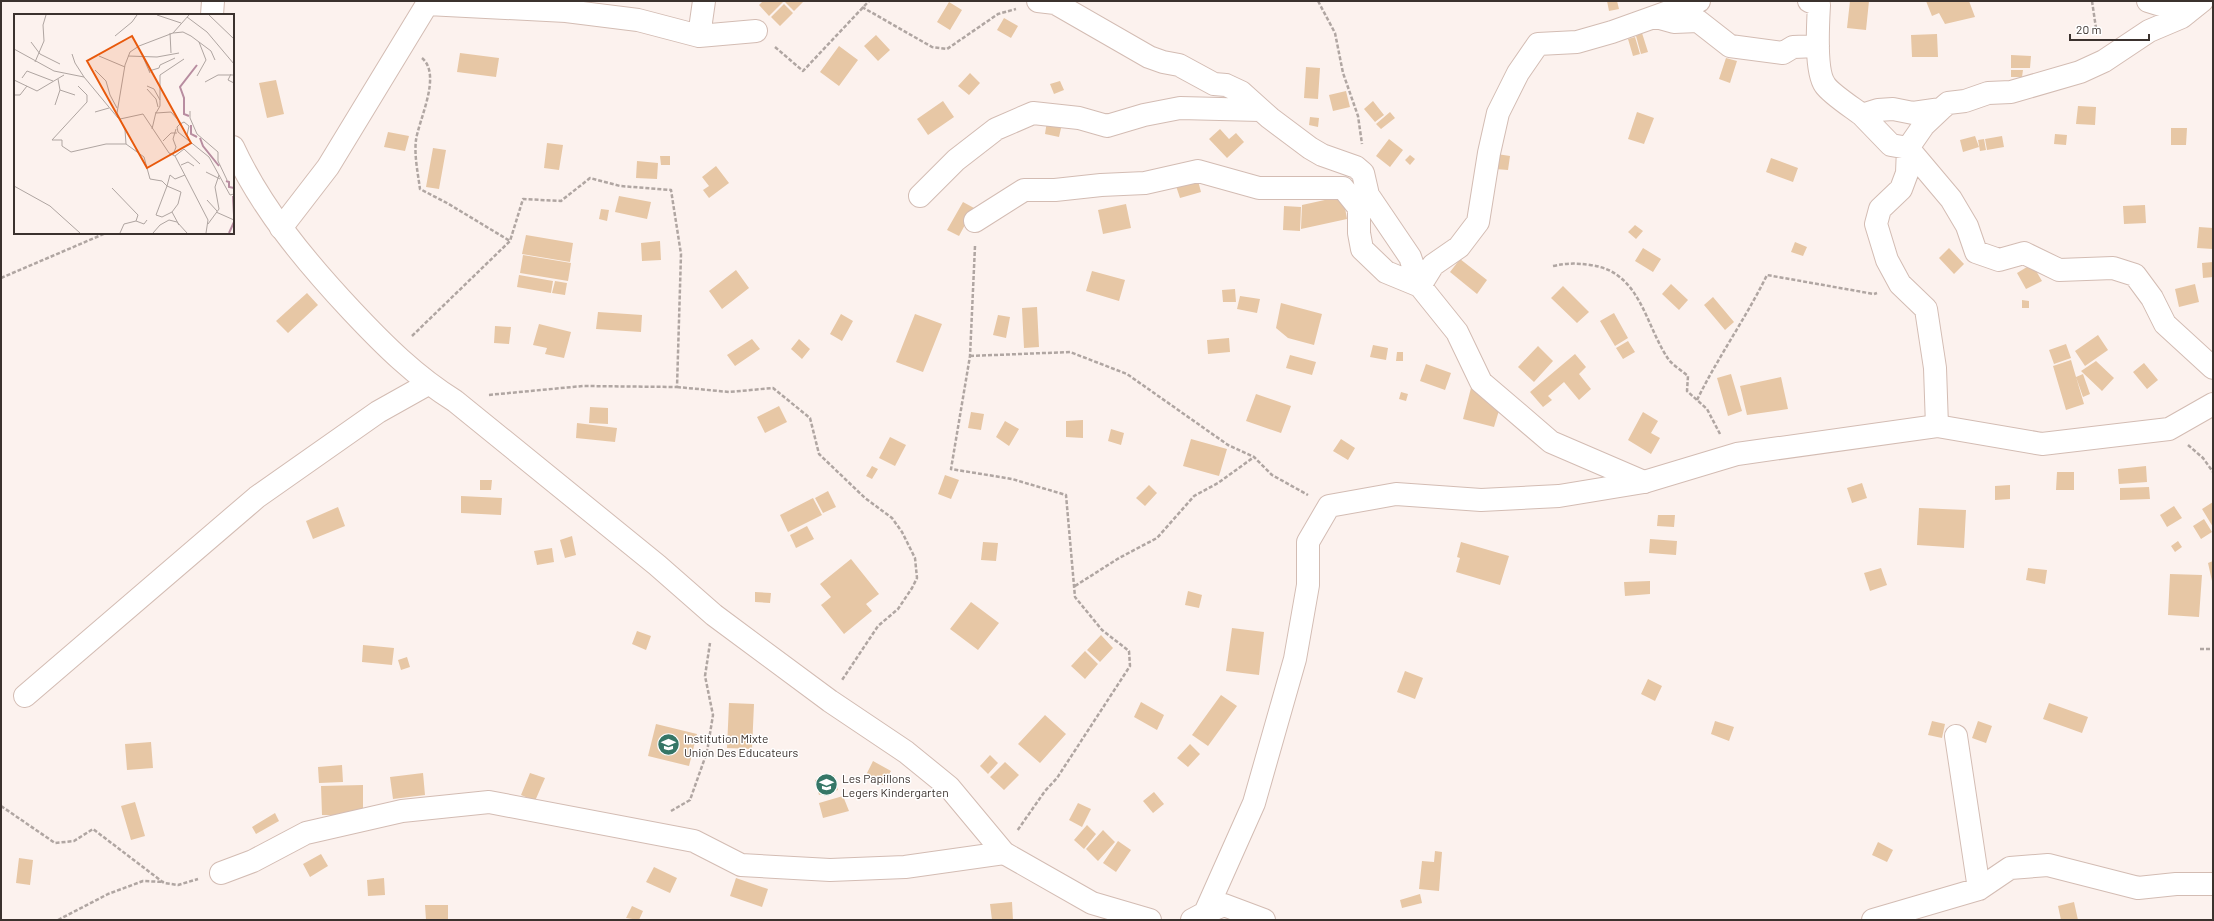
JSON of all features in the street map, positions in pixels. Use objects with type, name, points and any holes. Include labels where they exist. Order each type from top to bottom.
[{"type":"street","points":[[212,14],[213,1]]},
{"type":"street","points":[[699,36],[704,1]]},
{"type":"street","points":[[1420,286],[1433,265],[1459,247],[1478,222],[1489,153],[1498,113],[1518,74],[1538,44],[1577,42],[1612,32],[1699,1]]},
{"type":"street","points":[[2148,1],[2194,7]]},
{"type":"street","points":[[1039,2],[1055,3],[1150,57],[1163,62],[1179,65],[1214,84],[1226,85],[1241,92],[1260,110],[1310,148],[1322,155],[1356,167],[1363,173],[1368,195],[1410,257],[1420,286],[1457,332],[1481,382],[1551,442],[1644,482]]},
{"type":"street","points":[[1815,2],[1821,75],[1826,86],[1862,115],[1891,145],[1908,148],[1951,199],[1967,226],[1976,252],[1999,260],[2024,253],[2059,270],[2113,268],[2135,275],[2152,298],[2165,324],[2213,368]]},
{"type":"street","points":[[281,228],[328,168],[428,3],[566,11],[638,20],[699,36],[756,31]]},
{"type":"street","points":[[1937,426],[1935,368],[1926,309],[1900,284],[1887,260],[1876,224],[1880,209],[1900,188],[1906,173],[1908,148],[1924,126],[1948,103],[1965,101],[1988,93],[2011,92],[2037,86],[2080,72],[2104,61],[2149,31],[2194,7]]},
{"type":"street","points":[[1653,17],[1674,22],[1698,21],[1718,39],[1735,47],[1783,53],[1793,47],[1818,46]]},
{"type":"street","points":[[920,196],[956,160],[996,129],[1033,113],[1079,118],[1108,126],[1144,115],[1180,108],[1260,110]]},
{"type":"street","points":[[1862,115],[1886,110],[1913,113],[1941,109]]},
{"type":"street","points":[[234,149],[242,167],[281,228],[328,286],[393,354],[428,384],[455,401],[657,565],[714,615],[830,701],[906,752],[949,788],[1004,853],[1092,903],[1150,920]]},
{"type":"street","points":[[976,221],[1024,190],[1055,190],[1101,185],[1145,183],[1198,171],[1259,188],[1343,188],[1359,208],[1359,233],[1362,249],[1386,272],[1420,286]]},
{"type":"street","points":[[25,696],[257,497],[378,412],[428,384]]},
{"type":"street","points":[[1199,916],[1254,803],[1295,659],[1308,585],[1308,542],[1329,506],[1396,494],[1481,500],[1559,496],[1644,482],[1737,454],[1937,426],[2042,444],[2169,429],[2213,404]]},
{"type":"street","points":[[1956,736],[1979,889]]},
{"type":"street","points":[[221,873],[253,861],[306,833],[402,811],[489,802],[694,841],[741,865],[830,870],[905,867],[1004,853]]},
{"type":"street","points":[[1873,920],[1979,889],[2010,868],[2048,865],[2138,888],[2176,884],[2213,884]]},
{"type":"street","points":[[1199,916],[1224,905],[1264,920]]},
{"type":"path","points":[[756,31],[803,71],[868,1]]},
{"type":"path","points":[[1318,1],[1335,33],[1343,72],[1358,116],[1362,138],[1363,173]]},
{"type":"path","points":[[2092,1],[2095,26],[2104,61]]},
{"type":"path","points":[[862,7],[932,47],[947,49],[998,14],[1039,2]]},
{"type":"path","points":[[404,42],[425,60],[430,71],[427,104],[416,140],[420,189],[447,203],[510,241]]},
{"type":"path","points":[[393,354],[510,241],[523,199],[561,201],[590,178],[620,186],[671,190],[681,254],[677,387]]},
{"type":"path","points":[[976,221],[970,356],[951,469],[1012,479],[1066,495],[1076,596],[1102,630],[1129,651],[1130,666],[1057,778],[1045,791],[1004,853]]},
{"type":"path","points":[[1,278],[104,234]]},
{"type":"path","points":[[1554,266],[1567,262],[1598,266],[1616,274],[1637,294],[1670,360],[1688,376],[1687,391],[1707,409],[1721,436],[1737,454]]},
{"type":"path","points":[[1698,400],[1713,368],[1757,296],[1767,275],[1874,294],[1900,284]]},
{"type":"path","points":[[970,356],[1070,352],[1127,374],[1228,445],[1254,457],[1272,476],[1329,506]]},
{"type":"path","points":[[455,401],[500,393],[583,386],[677,387],[729,392],[773,388],[810,418],[819,454],[865,498],[892,518],[902,532],[915,558],[917,578],[912,588],[898,609],[878,626],[850,665],[830,701]]},
{"type":"path","points":[[2169,429],[2203,458],[2213,472]]},
{"type":"path","points":[[1075,586],[1118,558],[1157,538],[1194,496],[1218,483],[1254,457]]},
{"type":"path","points":[[670,812],[690,800],[707,752],[713,715],[705,676],[714,615]]},
{"type":"path","points":[[2200,649],[2213,650]]},
{"type":"path","points":[[1,806],[55,843],[74,840],[93,829],[164,882]]},
{"type":"path","points":[[58,920],[108,894],[143,881],[164,882],[178,885],[221,873]]},
{"type":"building","points":[[763,1],[784,1],[769,16],[759,5]]},
{"type":"building","points":[[804,1],[794,11],[785,2]]},
{"type":"building","points":[[1607,1],[1617,1],[1619,9],[1609,11]]},
{"type":"building","points":[[1850,1],[1869,1],[1866,30],[1847,28]]},
{"type":"building","points":[[1926,1],[1969,1],[1975,17],[1945,24],[1939,13],[1932,16]]},
{"type":"building","points":[[949,2],[962,10],[950,30],[937,22]]},
{"type":"building","points":[[784,4],[793,13],[780,26],[771,17]]},
{"type":"building","points":[[1004,18],[1018,26],[1011,38],[997,30]]},
{"type":"building","points":[[1642,33],[1648,52],[1641,54],[1636,36]]},
{"type":"building","points":[[1937,34],[1938,57],[1912,57],[1911,35]]},
{"type":"building","points":[[876,35],[890,50],[878,61],[864,46]]},
{"type":"building","points":[[1635,37],[1640,54],[1633,56],[1628,39]]},
{"type":"building","points":[[839,46],[858,60],[839,86],[820,72]]},
{"type":"building","points":[[460,53],[499,58],[496,77],[457,72]]},
{"type":"building","points":[[2011,55],[2031,56],[2030,68],[2011,68]]},
{"type":"building","points":[[1726,58],[1737,61],[1730,83],[1719,79]]},
{"type":"building","points":[[1306,67],[1320,68],[1318,99],[1304,98]]},
{"type":"building","points":[[2011,70],[2023,70],[2022,77],[2011,77]]},
{"type":"building","points":[[970,73],[980,83],[969,95],[958,86]]},
{"type":"building","points":[[276,80],[284,114],[267,118],[259,83]]},
{"type":"building","points":[[1060,81],[1064,90],[1054,94],[1050,84]]},
{"type":"building","points":[[1346,91],[1350,107],[1333,111],[1329,95]]},
{"type":"building","points":[[943,101],[954,117],[928,135],[917,119]]},
{"type":"building","points":[[1373,101],[1384,115],[1375,122],[1364,109]]},
{"type":"building","points":[[2078,106],[2096,107],[2095,125],[2076,124]]},
{"type":"building","points":[[1390,112],[1395,118],[1381,129],[1376,124]]},
{"type":"building","points":[[1637,112],[1654,118],[1644,144],[1628,139]]},
{"type":"building","points":[[1310,117],[1319,118],[1318,127],[1309,125]]},
{"type":"building","points":[[1047,121],[1062,124],[1059,137],[1045,134]]},
{"type":"building","points":[[2171,128],[2187,128],[2186,145],[2171,145]]},
{"type":"building","points":[[1220,129],[1229,139],[1236,133],[1244,142],[1227,158],[1209,139]]},
{"type":"building","points":[[388,132],[409,136],[405,151],[384,147]]},
{"type":"building","points":[[2055,134],[2067,135],[2066,145],[2054,144]]},
{"type":"building","points":[[1975,136],[1979,147],[1963,152],[1960,140]]},
{"type":"building","points":[[2002,136],[2004,147],[1987,150],[1985,139]]},
{"type":"building","points":[[1389,139],[1403,150],[1390,167],[1376,156]]},
{"type":"building","points":[[1984,139],[1986,150],[1980,151],[1978,140]]},
{"type":"building","points":[[547,143],[563,145],[559,170],[544,168]]},
{"type":"building","points":[[433,148],[446,150],[439,189],[426,187]]},
{"type":"building","points":[[1497,154],[1510,156],[1508,170],[1495,169]]},
{"type":"building","points":[[1410,155],[1415,159],[1410,165],[1405,160]]},
{"type":"building","points":[[660,156],[670,156],[670,165],[661,165]]},
{"type":"building","points":[[1771,158],[1798,168],[1793,182],[1766,172]]},
{"type":"building","points":[[637,161],[658,163],[657,179],[636,178]]},
{"type":"building","points":[[716,166],[729,183],[709,198],[703,190],[709,186],[702,177]]},
{"type":"building","points":[[1197,177],[1201,192],[1180,198],[1175,183]]},
{"type":"building","points":[[619,196],[651,202],[647,219],[615,212]]},
{"type":"building","points":[[1343,196],[1347,219],[1301,229],[1302,205]]},
{"type":"building","points":[[963,202],[974,208],[959,236],[947,230]]},
{"type":"building","points":[[1126,204],[1131,228],[1103,234],[1098,210]]},
{"type":"building","points":[[2145,205],[2146,223],[2124,224],[2123,206]]},
{"type":"building","points":[[1284,206],[1301,207],[1300,231],[1283,230]]},
{"type":"building","points":[[601,209],[609,210],[607,221],[599,219]]},
{"type":"building","points":[[1635,225],[1643,231],[1636,239],[1628,232]]},
{"type":"building","points":[[2199,227],[2213,228],[2213,249],[2197,248]]},
{"type":"building","points":[[526,235],[573,243],[570,262],[522,254]]},
{"type":"building","points":[[660,241],[661,260],[642,261],[641,243]]},
{"type":"building","points":[[1795,242],[1807,247],[1803,256],[1791,252]]},
{"type":"building","points":[[1643,248],[1661,259],[1653,272],[1635,261]]},
{"type":"building","points":[[1949,248],[1964,264],[1954,274],[1939,258]]},
{"type":"building","points":[[523,255],[571,263],[568,281],[520,273]]},
{"type":"building","points":[[1460,259],[1487,280],[1477,294],[1450,272]]},
{"type":"building","points":[[2213,262],[2213,277],[2203,278],[2202,263]]},
{"type":"building","points":[[2032,264],[2042,281],[2026,289],[2017,273]]},
{"type":"building","points":[[736,270],[749,288],[722,309],[709,291]]},
{"type":"building","points":[[1092,271],[1125,280],[1119,301],[1086,291]]},
{"type":"building","points":[[519,275],[553,281],[551,293],[517,287]]},
{"type":"building","points":[[555,281],[567,283],[565,295],[552,293]]},
{"type":"building","points":[[1671,284],[1688,300],[1679,310],[1662,294]]},
{"type":"building","points":[[2195,284],[2199,302],[2179,307],[2175,289]]},
{"type":"building","points":[[1563,286],[1589,312],[1577,323],[1551,298]]},
{"type":"building","points":[[1235,289],[1236,302],[1223,302],[1222,290]]},
{"type":"building","points":[[307,293],[318,305],[288,333],[276,321]]},
{"type":"building","points":[[1240,296],[1260,299],[1257,313],[1237,309]]},
{"type":"building","points":[[1713,297],[1734,322],[1725,330],[1704,305]]},
{"type":"building","points":[[2022,300],[2029,301],[2029,308],[2022,308]]},
{"type":"building","points":[[1281,303],[1322,314],[1314,345],[1288,338],[1276,328]]},
{"type":"building","points":[[1037,307],[1039,347],[1024,348],[1022,308]]},
{"type":"building","points":[[598,312],[642,315],[641,332],[596,329]]},
{"type":"building","points":[[1614,313],[1628,338],[1615,346],[1600,321]]},
{"type":"building","points":[[841,314],[853,321],[842,341],[830,334]]},
{"type":"building","points":[[915,314],[942,324],[923,372],[896,362]]},
{"type":"building","points":[[998,315],[1010,317],[1006,338],[993,335]]},
{"type":"building","points":[[539,324],[571,332],[564,358],[545,354],[547,348],[533,345]]},
{"type":"building","points":[[495,326],[511,327],[509,344],[494,343]]},
{"type":"building","points":[[2098,335],[2108,350],[2085,366],[2075,351]]},
{"type":"building","points":[[1229,338],[1230,352],[1208,354],[1207,340]]},
{"type":"building","points":[[752,339],[760,349],[735,366],[727,355]]},
{"type":"building","points":[[799,339],[810,349],[802,359],[791,349]]},
{"type":"building","points":[[1628,341],[1635,352],[1623,359],[1616,348]]},
{"type":"building","points":[[2066,344],[2071,358],[2054,364],[2049,350]]},
{"type":"building","points":[[1373,345],[1388,348],[1386,360],[1370,357]]},
{"type":"building","points":[[1538,346],[1553,361],[1534,382],[1518,367]]},
{"type":"building","points":[[1397,352],[1403,352],[1403,361],[1396,361]]},
{"type":"building","points":[[1575,354],[1586,367],[1579,374],[1591,389],[1579,400],[1564,382],[1548,396],[1552,400],[1543,407],[1530,392]]},
{"type":"building","points":[[1290,355],[1316,362],[1312,375],[1286,368]]},
{"type":"building","points":[[2071,360],[2084,404],[2066,410],[2053,366]]},
{"type":"building","points":[[2096,361],[2114,378],[2102,391],[2081,371]]},
{"type":"building","points":[[2144,363],[2158,380],[2147,389],[2133,372]]},
{"type":"building","points":[[1426,364],[1451,373],[1445,390],[1420,381]]},
{"type":"building","points":[[1731,374],[1742,411],[1728,416],[1717,378]]},
{"type":"building","points":[[2083,374],[2090,394],[2083,397],[2076,377]]},
{"type":"building","points":[[1781,377],[1788,409],[1747,415],[1740,386]]},
{"type":"building","points":[[1471,388],[1488,392],[1501,404],[1494,427],[1463,419]]},
{"type":"building","points":[[1401,392],[1408,394],[1406,401],[1399,399]]},
{"type":"building","points":[[1256,394],[1291,406],[1281,433],[1246,421]]},
{"type":"building","points":[[779,406],[787,422],[765,433],[757,417]]},
{"type":"building","points":[[590,407],[608,408],[608,424],[589,423]]},
{"type":"building","points":[[971,412],[984,414],[981,430],[968,428]]},
{"type":"building","points":[[1643,412],[1658,421],[1651,433],[1660,438],[1651,454],[1628,440]]},
{"type":"building","points":[[1083,420],[1083,438],[1066,437],[1066,421]]},
{"type":"building","points":[[1005,421],[1019,429],[1009,446],[996,437]]},
{"type":"building","points":[[577,423],[617,428],[615,442],[576,438]]},
{"type":"building","points":[[1111,429],[1124,433],[1121,445],[1108,441]]},
{"type":"building","points":[[890,437],[906,445],[895,466],[879,458]]},
{"type":"building","points":[[1191,439],[1227,449],[1219,476],[1183,466]]},
{"type":"building","points":[[1341,439],[1355,448],[1348,460],[1333,451]]},
{"type":"building","points":[[872,466],[878,469],[872,479],[866,476]]},
{"type":"building","points":[[2146,466],[2147,482],[2119,484],[2118,469]]},
{"type":"building","points":[[2057,472],[2074,472],[2074,490],[2056,490]]},
{"type":"building","points":[[945,475],[959,480],[951,499],[938,494]]},
{"type":"building","points":[[480,480],[492,480],[491,490],[480,490]]},
{"type":"building","points":[[1862,483],[1867,498],[1852,503],[1847,488]]},
{"type":"building","points":[[1149,485],[1157,493],[1145,506],[1136,498]]},
{"type":"building","points":[[2010,485],[2010,499],[1995,500],[1995,486]]},
{"type":"building","points":[[2149,487],[2150,499],[2120,500],[2120,488]]},
{"type":"building","points":[[828,491],[836,507],[823,513],[815,498]]},
{"type":"building","points":[[461,496],[502,498],[501,515],[461,513]]},
{"type":"building","points":[[813,498],[822,515],[788,532],[780,515]]},
{"type":"building","points":[[2213,502],[2213,527],[2202,509]]},
{"type":"building","points":[[2174,506],[2182,518],[2167,527],[2160,515]]},
{"type":"building","points":[[338,507],[345,526],[313,539],[306,521]]},
{"type":"building","points":[[1919,508],[1966,510],[1964,548],[1917,545]]},
{"type":"building","points":[[1658,515],[1675,515],[1674,527],[1657,526]]},
{"type":"building","points":[[2204,519],[2212,532],[2201,539],[2193,526]]},
{"type":"building","points":[[807,526],[814,539],[796,548],[790,535]]},
{"type":"building","points":[[572,536],[576,555],[565,558],[560,540]]},
{"type":"building","points":[[1650,539],[1677,541],[1676,555],[1649,553]]},
{"type":"building","points":[[2178,541],[2182,547],[2175,552],[2171,546]]},
{"type":"building","points":[[983,542],[998,543],[996,561],[981,560]]},
{"type":"building","points":[[1461,542],[1509,556],[1500,585],[1456,572],[1460,558],[1457,557]]},
{"type":"building","points":[[552,548],[554,562],[537,565],[534,551]]},
{"type":"building","points":[[851,559],[879,594],[866,604],[872,611],[844,634],[821,605],[831,597],[820,584]]},
{"type":"building","points":[[2213,561],[2213,581],[2212,581],[2208,563]]},
{"type":"building","points":[[1881,568],[1887,585],[1870,591],[1864,573]]},
{"type":"building","points":[[2028,568],[2047,570],[2045,584],[2026,580]]},
{"type":"building","points":[[2170,574],[2202,575],[2199,617],[2168,615]]},
{"type":"building","points":[[1650,581],[1650,594],[1625,596],[1624,582]]},
{"type":"building","points":[[1188,591],[1202,595],[1199,608],[1185,605]]},
{"type":"building","points":[[755,592],[771,593],[770,603],[755,602]]},
{"type":"building","points":[[971,602],[999,623],[978,650],[950,629]]},
{"type":"building","points":[[1232,628],[1264,632],[1259,675],[1226,671]]},
{"type":"building","points":[[637,631],[651,636],[646,650],[632,644]]},
{"type":"building","points":[[1101,635],[1113,648],[1100,662],[1087,650]]},
{"type":"building","points":[[363,645],[394,648],[392,665],[362,662]]},
{"type":"building","points":[[1085,651],[1098,664],[1085,679],[1071,666]]},
{"type":"building","points":[[407,657],[410,667],[401,670],[398,660]]},
{"type":"building","points":[[1405,671],[1423,678],[1415,699],[1397,692]]},
{"type":"building","points":[[1648,679],[1662,686],[1655,701],[1641,694]]},
{"type":"building","points":[[1221,695],[1237,706],[1208,746],[1192,735]]},
{"type":"building","points":[[1141,702],[1164,715],[1157,730],[1134,717]]},
{"type":"building","points":[[729,703],[754,704],[752,749],[727,748]]},
{"type":"building","points":[[2049,703],[2088,717],[2082,733],[2043,719]]},
{"type":"building","points":[[1045,715],[1066,734],[1040,763],[1018,744]]},
{"type":"building","points":[[1715,721],[1734,727],[1729,741],[1711,734]]},
{"type":"building","points":[[1932,721],[1945,724],[1942,738],[1928,735]]},
{"type":"building","points":[[1978,721],[1992,726],[1986,743],[1972,738]]},
{"type":"building","points":[[656,724],[697,734],[689,766],[648,756]]},
{"type":"building","points":[[151,742],[153,768],[127,770],[125,744]]},
{"type":"building","points":[[1190,744],[1200,754],[1188,767],[1177,758]]},
{"type":"building","points":[[990,755],[998,763],[988,774],[980,766]]},
{"type":"building","points":[[873,761],[891,771],[883,785],[866,775]]},
{"type":"building","points":[[1005,762],[1019,775],[1004,790],[990,777]]},
{"type":"building","points":[[342,765],[343,782],[319,783],[318,767]]},
{"type":"building","points":[[423,773],[425,795],[393,799],[390,777]]},
{"type":"building","points":[[530,773],[545,778],[535,801],[521,795]]},
{"type":"building","points":[[834,775],[838,790],[819,795],[815,780]]},
{"type":"building","points":[[363,785],[363,815],[322,815],[321,786]]},
{"type":"building","points":[[1154,792],[1164,804],[1153,813],[1143,801]]},
{"type":"building","points":[[843,796],[849,811],[823,818],[819,803]]},
{"type":"building","points":[[135,802],[145,836],[131,840],[121,806]]},
{"type":"building","points":[[1078,803],[1091,809],[1082,827],[1069,820]]},
{"type":"building","points":[[275,813],[279,821],[256,834],[252,827]]},
{"type":"building","points":[[1087,825],[1096,834],[1084,849],[1074,840]]},
{"type":"building","points":[[1103,830],[1115,842],[1098,861],[1086,849]]},
{"type":"building","points":[[1118,841],[1131,850],[1116,872],[1103,863]]},
{"type":"building","points":[[1878,842],[1893,850],[1887,862],[1872,855]]},
{"type":"building","points":[[1435,851],[1442,852],[1439,891],[1419,889],[1422,861],[1434,862]]},
{"type":"building","points":[[321,854],[328,866],[310,877],[303,864]]},
{"type":"building","points":[[19,858],[33,860],[30,885],[16,883]]},
{"type":"building","points":[[654,867],[677,878],[670,893],[646,882]]},
{"type":"building","points":[[384,878],[385,895],[368,896],[367,880]]},
{"type":"building","points":[[736,878],[768,889],[762,907],[730,896]]},
{"type":"building","points":[[1420,894],[1422,903],[1402,908],[1400,900]]},
{"type":"building","points":[[1012,902],[1013,920],[992,920],[990,904]]},
{"type":"building","points":[[2074,902],[2078,920],[2061,920],[2058,906]]},
{"type":"building","points":[[425,905],[448,905],[448,920],[426,920]]},
{"type":"building","points":[[632,906],[643,911],[639,920],[626,918]]},
{"type":"place","name":"Institution Mixte Union Des Educateurs","points":[[668,745]]},
{"type":"place","name":"Les Papillons Legers Kindergarten","points":[[826,785]]}]
